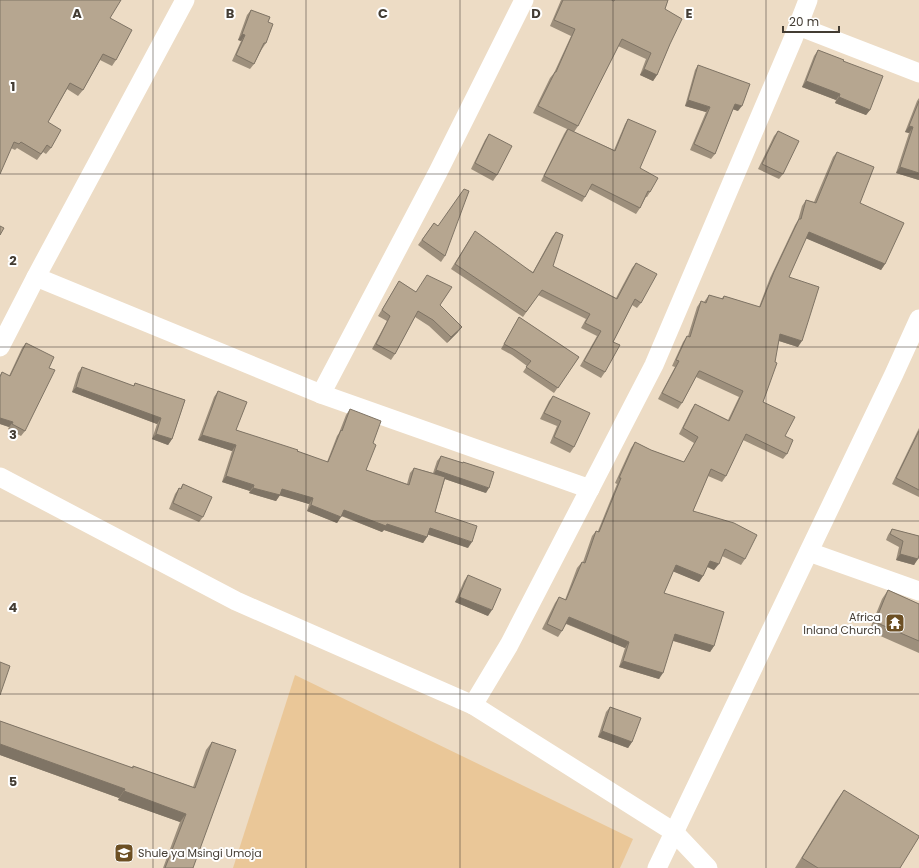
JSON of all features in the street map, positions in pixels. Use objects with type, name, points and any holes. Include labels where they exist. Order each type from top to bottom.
[{"type":"street","points":[[0,347],[185,0]]},
{"type":"street","points":[[321,394],[438,172],[524,0]]},
{"type":"street","points":[[474,705],[509,645],[654,365],[808,0]]},
{"type":"street","points":[[798,26],[919,73]]},
{"type":"street","points":[[36,277],[321,394],[590,489]]},
{"type":"street","points":[[657,868],[919,319]]},
{"type":"street","points":[[0,477],[236,601],[474,705],[674,832],[702,865]]},
{"type":"street","points":[[809,552],[919,591]]},
{"type":"shaded area","points":[[295,675],[633,839],[620,868],[233,868]]},
{"type":"building","points":[[0,0],[121,0],[110,18],[132,30],[116,60],[103,54],[83,90],[70,83],[48,122],[61,130],[51,148],[47,145],[41,154],[21,142],[19,144],[14,142],[0,174]]},
{"type":"building","points":[[563,0],[668,0],[665,9],[682,19],[657,75],[644,69],[651,53],[622,39],[578,126],[538,106],[556,72],[575,29],[554,20]]},
{"type":"building","points":[[251,10],[270,17],[268,22],[273,24],[266,43],[264,43],[254,64],[236,55],[245,35],[242,34]]},
{"type":"building","points":[[818,50],[883,76],[870,110],[839,97],[840,94],[806,81]]},
{"type":"building","points":[[698,65],[750,84],[742,106],[735,104],[715,154],[694,144],[710,107],[688,100]]},
{"type":"building","points":[[919,101],[919,173],[900,167],[913,127],[909,126]]},
{"type":"building","points":[[628,119],[656,131],[640,168],[658,178],[650,192],[648,191],[640,208],[592,184],[585,197],[544,176],[568,129],[615,151]]},
{"type":"building","points":[[778,131],[799,141],[783,174],[762,164]]},
{"type":"building","points":[[489,134],[512,146],[497,175],[475,163]]},
{"type":"building","points":[[837,152],[874,167],[860,203],[904,223],[885,264],[809,232],[789,277],[819,287],[802,341],[780,334],[775,362],[777,363],[763,402],[795,417],[785,436],[793,440],[787,454],[746,434],[726,476],[711,469],[693,511],[734,523],[757,535],[745,559],[725,549],[719,564],[710,561],[703,576],[676,565],[664,593],[724,612],[714,646],[675,634],[663,673],[623,661],[629,642],[569,617],[562,631],[547,624],[559,597],[566,600],[582,562],[585,563],[596,531],[599,532],[621,478],[619,478],[635,442],[651,450],[684,462],[698,437],[683,428],[695,404],[729,421],[743,391],[700,371],[682,403],[662,393],[679,361],[676,360],[687,336],[690,337],[701,301],[706,303],[709,295],[723,299],[724,296],[760,307],[774,272],[799,219],[801,219],[806,200],[816,203]]},
{"type":"building","points":[[464,189],[469,191],[445,256],[422,240],[434,223],[438,226]]},
{"type":"building","points":[[0,226],[4,228],[0,235]]},
{"type":"building","points":[[475,231],[533,273],[556,232],[563,235],[553,266],[617,299],[636,263],[657,274],[641,303],[635,299],[613,342],[620,345],[605,372],[584,361],[601,331],[585,323],[590,314],[542,290],[526,312],[455,264]]},
{"type":"building","points":[[427,275],[452,287],[440,305],[462,327],[451,337],[433,320],[418,311],[395,354],[376,344],[390,316],[382,310],[399,281],[416,292]]},
{"type":"building","points":[[519,317],[579,357],[558,388],[526,367],[531,361],[504,344]]},
{"type":"building","points":[[26,343],[54,357],[49,368],[55,370],[25,431],[12,424],[13,422],[0,418],[0,377],[2,372],[10,376]]},
{"type":"building","points":[[82,367],[134,386],[135,383],[185,400],[172,439],[156,434],[161,418],[76,387]]},
{"type":"building","points":[[218,391],[247,402],[236,430],[298,450],[297,451],[328,462],[350,409],[381,421],[373,443],[376,445],[366,470],[409,485],[414,468],[445,477],[435,512],[477,526],[472,542],[430,528],[427,537],[387,524],[386,526],[344,510],[341,517],[311,505],[313,498],[282,489],[280,495],[253,488],[254,485],[226,476],[236,445],[202,435]]},
{"type":"building","points":[[553,396],[590,413],[574,447],[554,437],[561,421],[544,413]]},
{"type":"building","points":[[919,431],[919,490],[896,478]]},
{"type":"building","points":[[441,456],[494,472],[489,488],[436,470]]},
{"type":"building","points":[[183,484],[212,497],[203,517],[173,503],[179,488],[181,489]]},
{"type":"building","points":[[892,529],[919,536],[918,559],[900,554],[903,541],[890,534]]},
{"type":"building","points":[[468,575],[501,589],[492,610],[459,597]]},
{"type":"building","name":"Africa Inland Church","points":[[888,590],[919,604],[919,641],[875,622]]},
{"type":"building","points":[[0,662],[10,666],[0,695]]},
{"type":"building","points":[[610,707],[641,718],[632,742],[602,731]]},
{"type":"building","points":[[0,721],[133,768],[133,766],[195,788],[212,742],[236,750],[193,868],[165,868],[186,814],[124,791],[125,789],[0,744]]},
{"type":"building","points":[[844,790],[919,836],[900,868],[818,868],[802,858]]},
{"type":"place","name":"Africa Inland Church","points":[[895,623]]},
{"type":"place","name":"Shule ya Msingi Umoja","points":[[124,853]]}]
